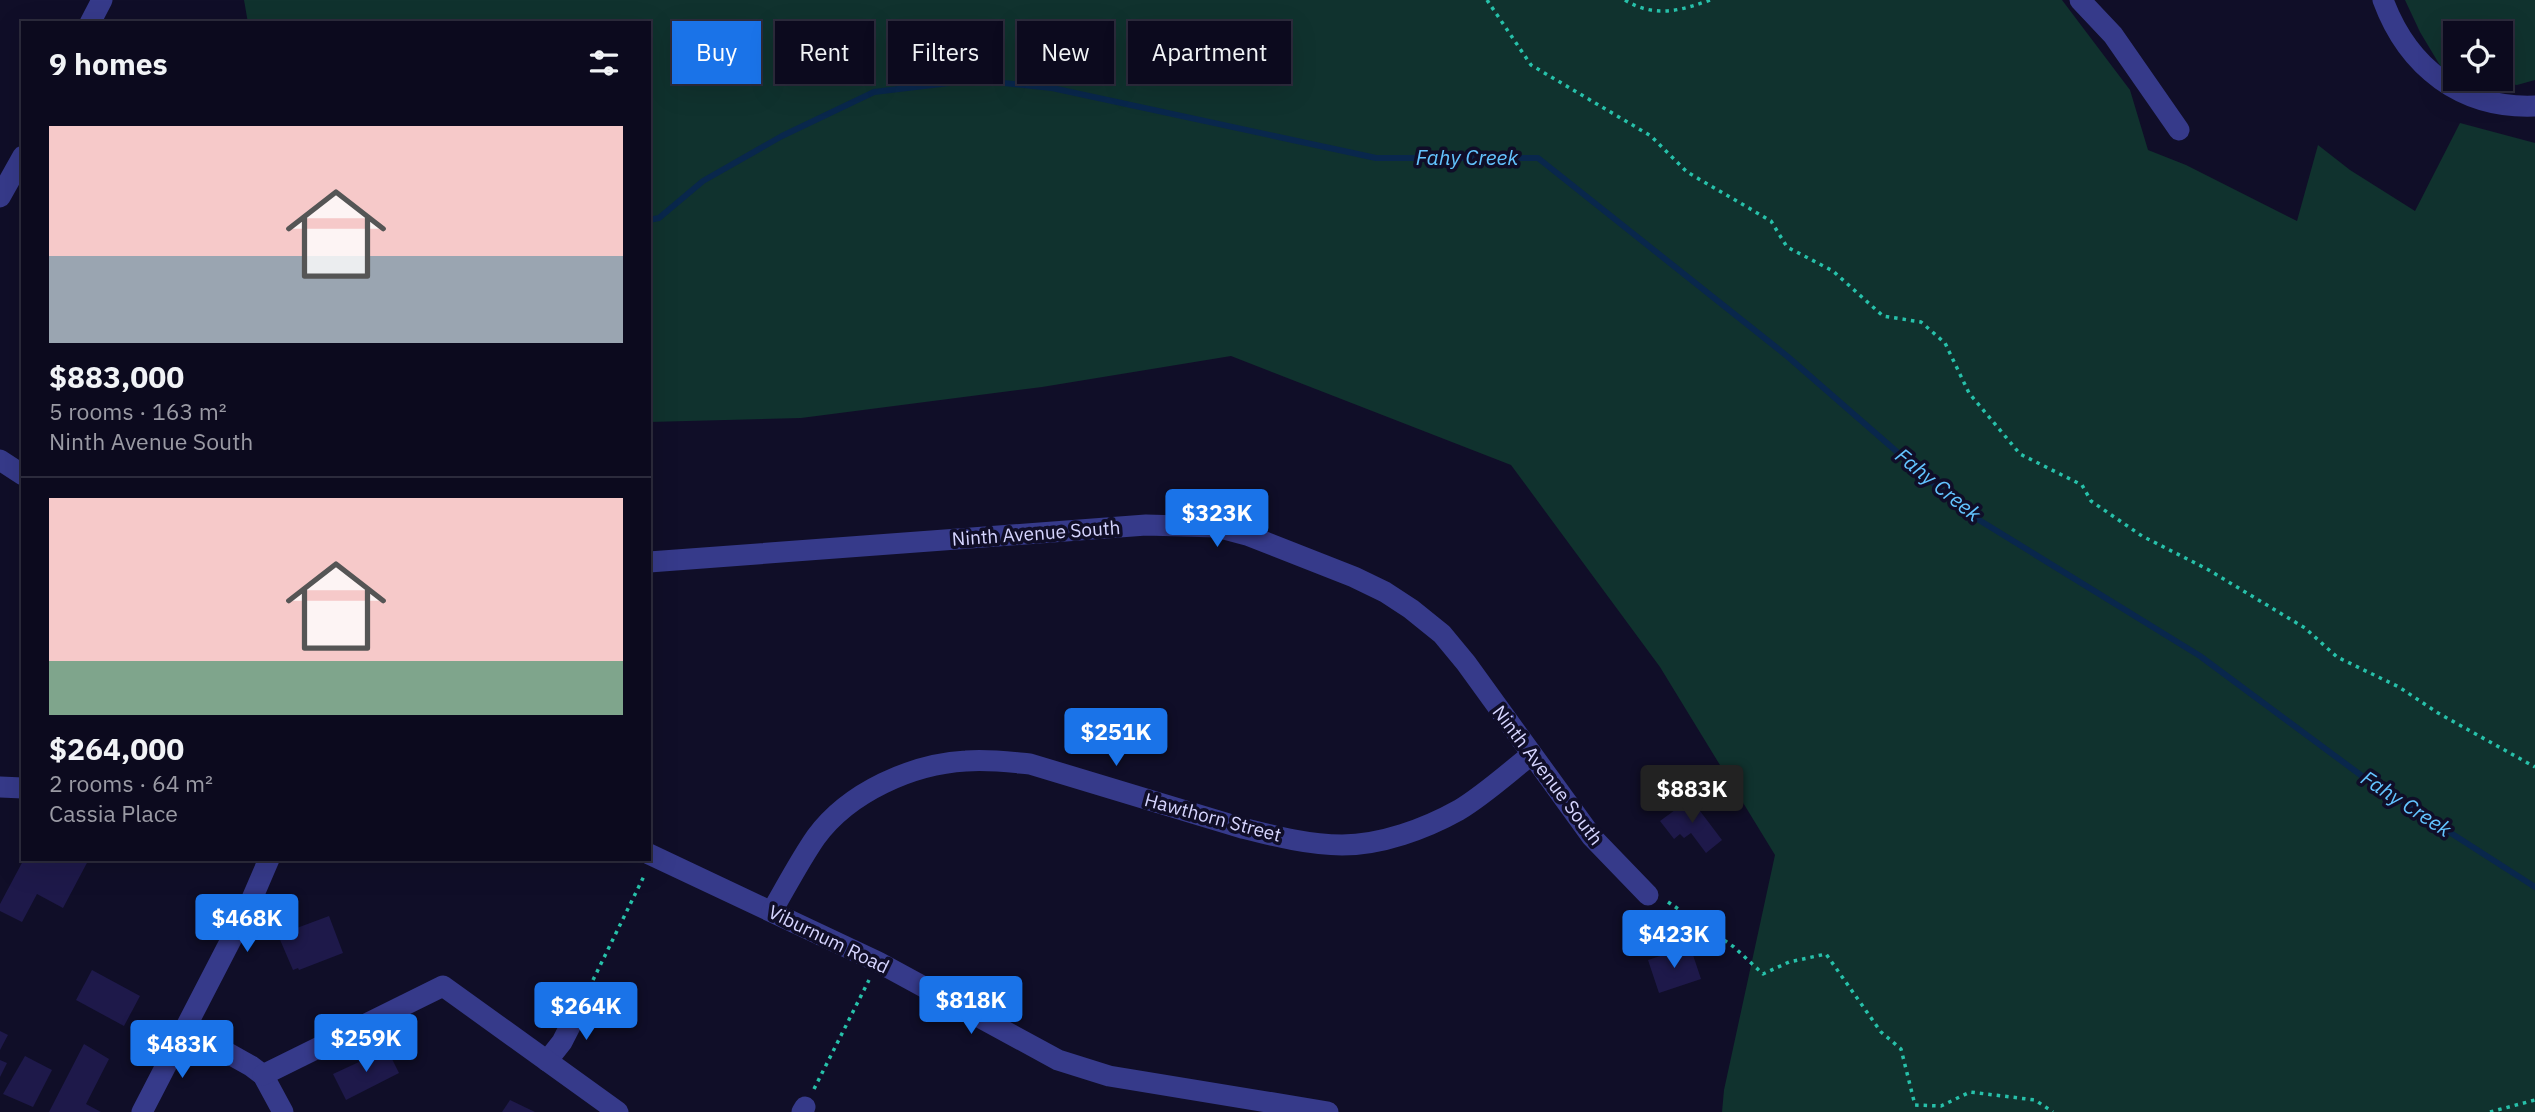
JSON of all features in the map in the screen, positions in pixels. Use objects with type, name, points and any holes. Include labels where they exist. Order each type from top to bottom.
[{"type":"street","points":[[91,21],[102,0]]},
{"type":"street","points":[[2080,0],[2112,35],[2179,130]]},
{"type":"street","points":[[2383,0],[2399,37],[2417,60],[2439,79],[2485,102],[2512,107],[2535,106]]},
{"type":"street","points":[[0,197],[21,160]]},
{"type":"street","points":[[0,460],[21,474]]},
{"type":"street","name":"Ninth Avenue South","points":[[651,562],[1146,525],[1217,527],[1247,535],[1385,592],[1442,634],[1592,837],[1648,895]]},
{"type":"street","name":"Hawthorn Street","points":[[772,911],[817,836],[841,811],[870,791],[901,775],[931,766],[996,760],[1030,764],[1242,828],[1275,836],[1343,845],[1371,842],[1430,825],[1461,809],[1531,755]]},
{"type":"street","points":[[0,787],[21,788]]},
{"type":"street","name":"Viburnum Road","points":[[652,855],[878,962],[1058,1060],[1109,1076],[1328,1112]]},
{"type":"street","points":[[142,1112],[251,901],[268,861]]},
{"type":"street","points":[[263,1075],[443,986],[618,1112]]},
{"type":"street","points":[[547,1060],[562,1042],[584,999]]},
{"type":"street","points":[[185,1029],[263,1075],[283,1112]]},
{"type":"path","points":[[1487,0],[1531,65],[1651,136],[1687,172],[1771,221],[1787,247],[1832,271],[1882,316],[1922,322],[1945,343],[1969,393],[2020,454],[2082,485],[2091,501],[2142,536],[2185,556],[2305,628],[2337,657],[2399,687],[2438,713],[2535,767]]},
{"type":"path","points":[[1625,0],[1641,10],[1681,11],[1710,0]]},
{"type":"path","points":[[584,999],[649,861]]},
{"type":"path","points":[[1648,895],[1667,902],[1706,927],[1734,947],[1763,974],[1789,961],[1826,954],[1881,1031],[1901,1049],[1915,1105],[1941,1106],[1970,1092],[2035,1100],[2053,1112]]},
{"type":"path","points":[[804,1110],[878,962]]},
{"type":"path","points":[[2490,1112],[2535,1100]]},
{"type":"green space","points":[[244,0],[2062,0],[2130,90],[2148,150],[2186,165],[2297,221],[2318,145],[2350,170],[2415,211],[2460,123],[2535,143],[2535,1112],[1722,1112],[1724,1090],[1775,855],[1660,667],[1511,465],[1231,356],[1042,387],[801,418],[651,422],[651,21],[248,21]]},
{"type":"green space","points":[[2405,0],[2535,0],[2535,80],[2513,84],[2513,21],[2443,21],[2443,68],[2420,32]]},
{"type":"building","points":[[1695,798],[1700,804],[1697,807],[1722,840],[1706,853],[1691,833],[1684,838],[1680,834],[1674,839],[1660,821]]},
{"type":"building","points":[[23,861],[88,861],[63,908],[37,894],[22,922],[0,911],[0,904]]},
{"type":"building","points":[[329,916],[343,953],[293,970],[278,935]]},
{"type":"building","points":[[1690,946],[1701,979],[1659,993],[1648,960]]},
{"type":"building","points":[[92,970],[140,996],[124,1026],[76,1000]]},
{"type":"building","points":[[0,1031],[8,1035],[0,1050]]},
{"type":"building","points":[[84,1044],[109,1059],[86,1104],[101,1112],[49,1112]]},
{"type":"building","points":[[387,1049],[399,1073],[346,1100],[333,1074]]},
{"type":"building","points":[[25,1056],[52,1070],[33,1107],[3,1094]]},
{"type":"building","points":[[0,1060],[7,1063],[0,1077]]},
{"type":"building","points":[[510,1100],[535,1112],[502,1112]]},
{"type":"waterway","name":"Fahy Creek","points":[[651,220],[659,218],[703,181],[782,136],[874,92],[974,80],[1052,88],[1376,158],[1538,158],[1787,356],[1966,512],[2200,656],[2362,776],[2535,887]]}]
